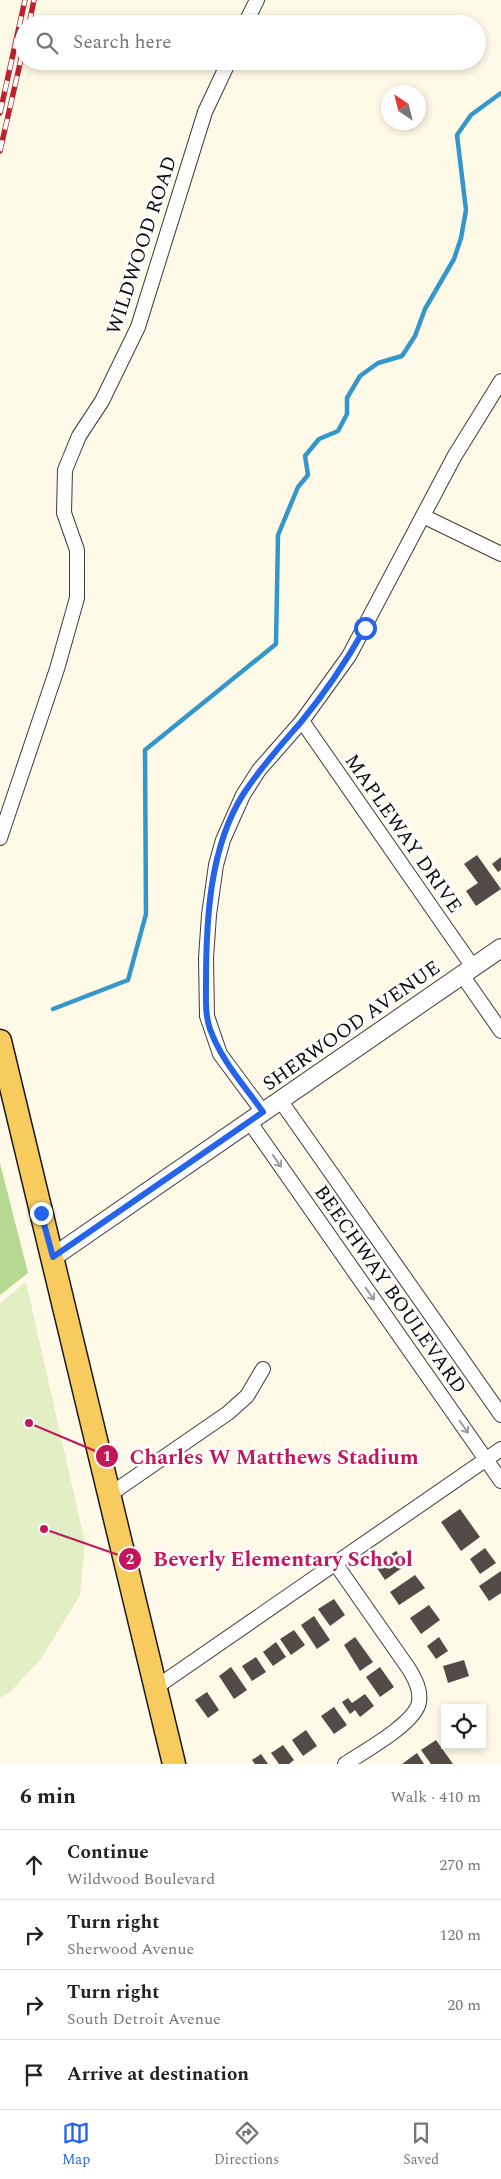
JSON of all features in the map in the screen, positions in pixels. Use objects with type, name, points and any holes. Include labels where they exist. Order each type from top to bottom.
[{"type":"main road","points":[[0,1041],[174,1764]]},
{"type":"street","points":[[247,15],[249,0]]},
{"type":"street","points":[[248,15],[257,0]]},
{"type":"street","name":"WILDWOOD ROAD","points":[[0,838],[57,669],[77,598],[77,550],[64,513],[65,470],[79,436],[102,401],[138,327],[205,112],[225,70]]},
{"type":"street","name":"BEECHWAY BOULEVARD","points":[[501,381],[454,457],[349,656],[302,721],[270,757],[243,795],[223,840],[216,865],[206,958],[206,1016],[220,1054],[256,1116],[501,1480]]},
{"type":"street","points":[[423,516],[501,554]]},
{"type":"street","name":"MAPLEWAY DRIVE","points":[[302,721],[468,971],[501,1031]]},
{"type":"street","name":"SHERWOOD AVENUE","points":[[53,1257],[501,948]]},
{"type":"street","name":"BEECHWAY BOULEVARD","points":[[280,1100],[501,1415]]},
{"type":"street","points":[[109,1495],[228,1413],[248,1396],[263,1370]]},
{"type":"street","points":[[155,1688],[501,1449]]},
{"type":"street","points":[[335,1563],[409,1669],[420,1694],[418,1709],[408,1719],[345,1764]]},
{"type":"green space","points":[[0,1163],[28,1273],[0,1295]]},
{"type":"green space","points":[[26,1282],[85,1543],[80,1595],[41,1659],[8,1694],[0,1698],[0,1303]]},
{"type":"building","points":[[477,855],[501,889],[476,906],[466,891],[478,883],[464,864]]},
{"type":"building","points":[[501,857],[501,870],[498,872],[492,864]]},
{"type":"building","points":[[460,1509],[480,1537],[461,1551],[441,1522]]},
{"type":"building","points":[[485,1548],[496,1563],[480,1574],[470,1559]]},
{"type":"building","points":[[396,1551],[406,1565],[385,1580],[375,1565]]},
{"type":"building","points":[[501,1571],[501,1593],[489,1601],[479,1586]]},
{"type":"building","points":[[415,1575],[425,1588],[399,1605],[390,1592]]},
{"type":"building","points":[[334,1599],[345,1615],[330,1626],[318,1609]]},
{"type":"building","points":[[429,1605],[440,1620],[421,1634],[410,1618]]},
{"type":"building","points":[[314,1616],[330,1640],[317,1649],[301,1625]]},
{"type":"building","points":[[294,1630],[305,1645],[291,1655],[280,1639]]},
{"type":"building","points":[[355,1637],[373,1662],[360,1671],[344,1645]]},
{"type":"building","points":[[439,1637],[448,1651],[436,1659],[427,1646]]},
{"type":"building","points":[[276,1642],[286,1657],[273,1666],[263,1652]]},
{"type":"building","points":[[256,1657],[266,1672],[252,1681],[242,1666]]},
{"type":"building","points":[[464,1660],[469,1676],[448,1683],[443,1666]]},
{"type":"building","points":[[231,1667],[247,1690],[234,1699],[219,1676]]},
{"type":"building","points":[[380,1667],[394,1687],[380,1697],[366,1677]]},
{"type":"building","points":[[207,1692],[219,1710],[208,1718],[195,1700]]},
{"type":"building","points":[[365,1694],[374,1706],[360,1717],[355,1710],[350,1714],[342,1702],[348,1698],[352,1703]]},
{"type":"building","points":[[334,1707],[347,1725],[334,1734],[321,1716]]},
{"type":"building","points":[[306,1730],[317,1746],[303,1756],[292,1740]]},
{"type":"building","points":[[436,1740],[453,1764],[431,1764],[421,1750]]},
{"type":"building","points":[[283,1745],[294,1760],[289,1764],[279,1764],[271,1753]]},
{"type":"building","points":[[417,1753],[424,1764],[402,1764]]},
{"type":"building","points":[[261,1754],[268,1764],[255,1764],[252,1760]]},
{"type":"waterway","points":[[53,1009],[128,980],[146,914],[145,750],[276,644],[278,535],[298,487],[308,475],[305,456],[319,439],[338,431],[347,414],[347,398],[360,376],[378,363],[402,356],[415,336],[425,309],[454,259],[461,238],[466,210],[457,135],[471,115],[501,93]]},
{"type":"railway","points":[[22,15],[25,0]]},
{"type":"railway","points":[[31,15],[34,0]]},
{"type":"railway","points":[[0,113],[15,45]]},
{"type":"railway","points":[[0,151],[19,70]]},
{"type":"place","name":"Charles W Matthews Stadium","points":[[29,1423]]},
{"type":"place","name":"Beverly Elementary School","points":[[44,1529]]},
{"type":"route","points":[[41,1213],[53,1257],[263,1112],[220,1054],[206,1016],[206,958],[216,865],[229,824],[243,795],[259,770],[302,721],[349,656],[365,628]]}]
